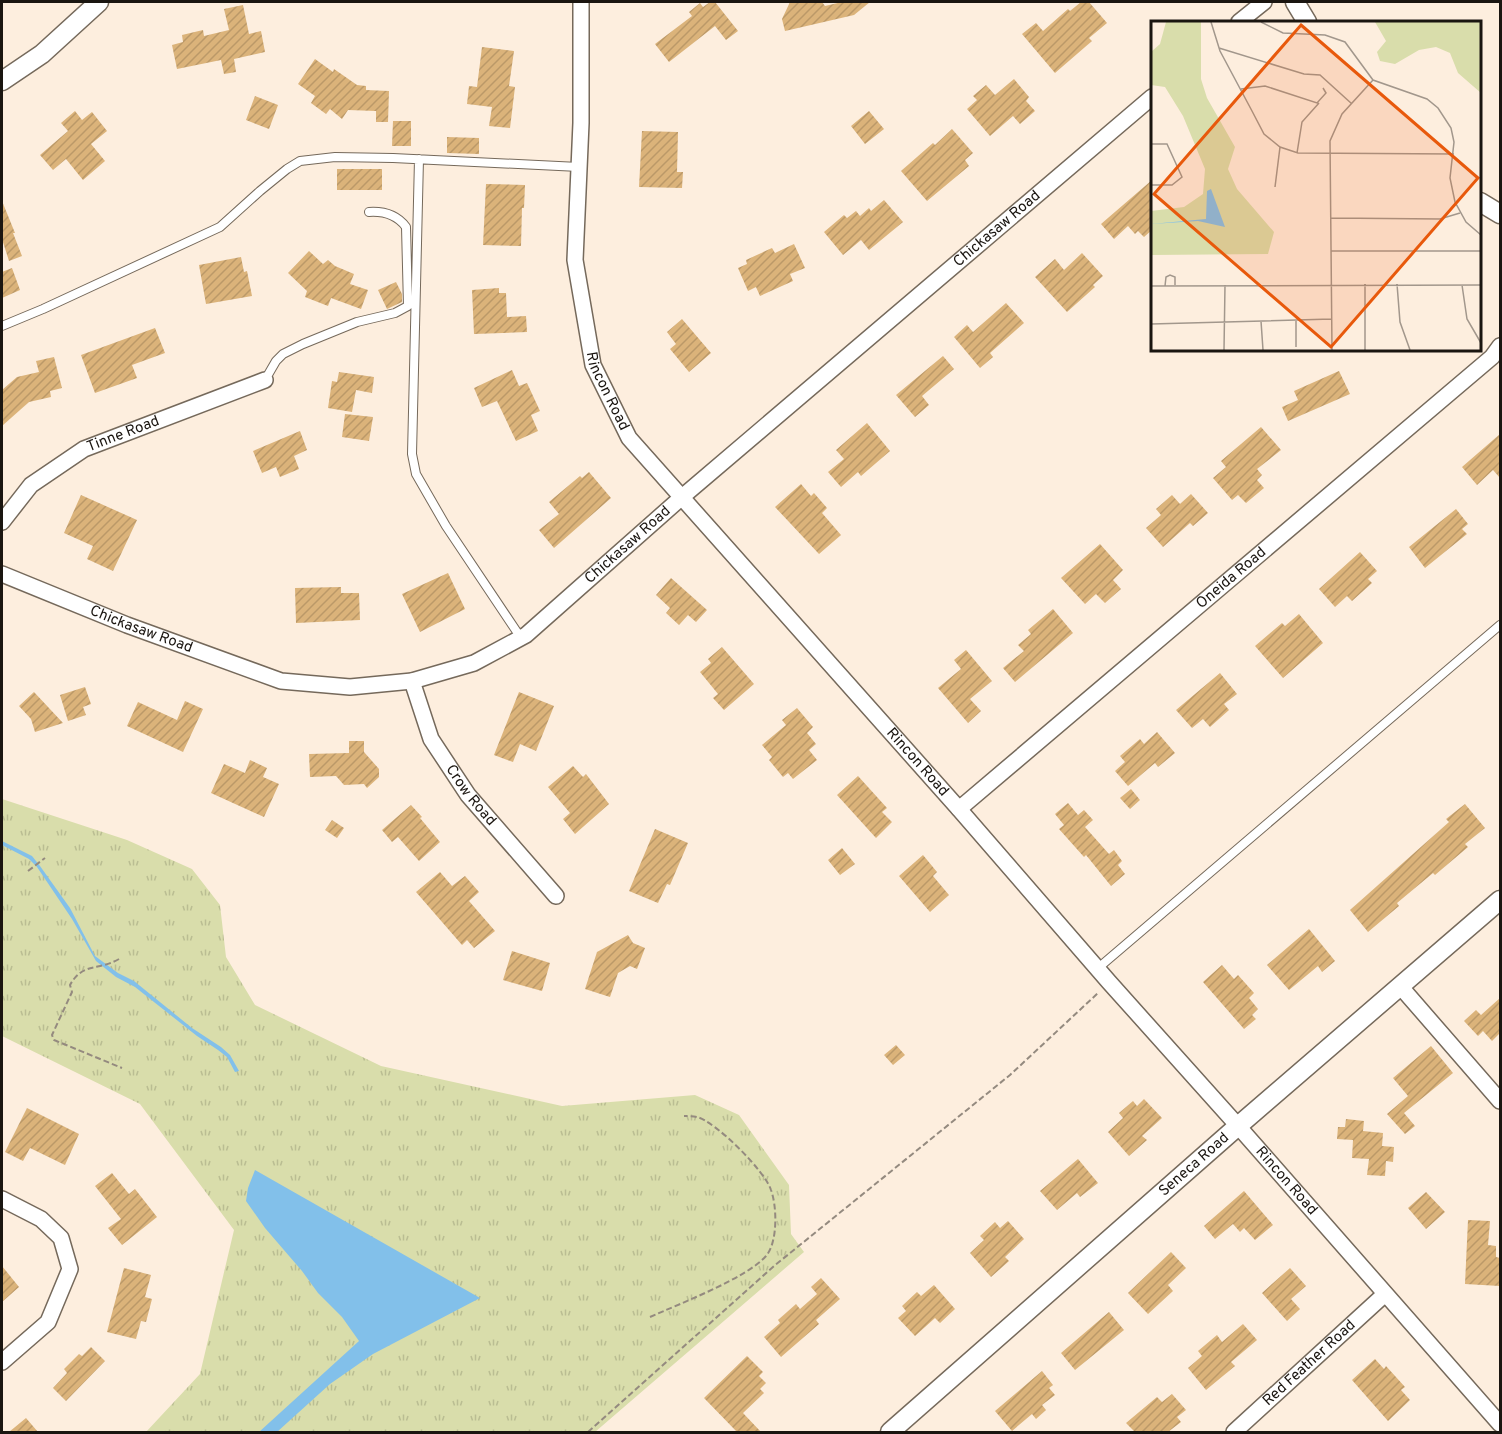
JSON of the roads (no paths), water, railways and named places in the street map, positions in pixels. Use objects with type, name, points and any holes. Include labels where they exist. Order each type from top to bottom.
[{"type":"street","points":[[2,81],[42,54],[99,2]]},
{"type":"street","name":"Rincon Road","points":[[581,2],[579,167],[575,260],[592,365],[629,438],[1500,1424]]},
{"type":"street","points":[[1240,21],[1264,2]]},
{"type":"street","points":[[1295,2],[1306,21]]},
{"type":"street","name":"Chickasaw Road","points":[[2,574],[127,625],[280,681],[350,687],[412,681],[474,663],[526,635],[682,498],[1151,98]]},
{"type":"street","points":[[1481,203],[1500,214]]},
{"type":"street","name":"Oneida Road","points":[[959,809],[1492,357],[1500,346]]},
{"type":"street","name":"Tinne Road","points":[[2,522],[31,485],[84,449],[266,380]]},
{"type":"street","name":"Crow Road","points":[[412,681],[430,739],[468,795],[556,896]]},
{"type":"street","name":"Seneca Road","points":[[890,1432],[1238,1126],[1500,900]]},
{"type":"street","points":[[1400,986],[1500,1101]]},
{"type":"street","points":[[2,1199],[41,1219],[61,1238],[70,1269],[48,1322],[2,1362]]},
{"type":"street","name":"Red Feather Road","points":[[1234,1432],[1385,1294]]},
{"type":"lane","points":[[2,326],[220,227],[260,191],[300,161],[335,157],[579,167]]},
{"type":"lane","points":[[419,159],[412,454],[414,467],[446,526],[521,638]]},
{"type":"lane","points":[[266,380],[276,361],[283,354],[357,322],[395,313],[408,306],[406,227],[400,219],[391,215],[369,212]]},
{"type":"lane","points":[[1097,969],[1500,625]]},
{"type":"water","points":[[2,841],[32,856],[70,908],[95,956],[118,973],[134,981],[192,1028],[221,1047],[230,1055],[239,1071],[235,1072],[227,1057],[218,1050],[135,987],[116,977],[96,961],[72,919],[37,867],[29,859],[2,845]]},
{"type":"water","points":[[255,1170],[480,1298],[373,1354],[330,1384],[277,1432],[259,1432],[359,1341],[342,1317],[318,1293],[265,1228],[246,1201]]}]
